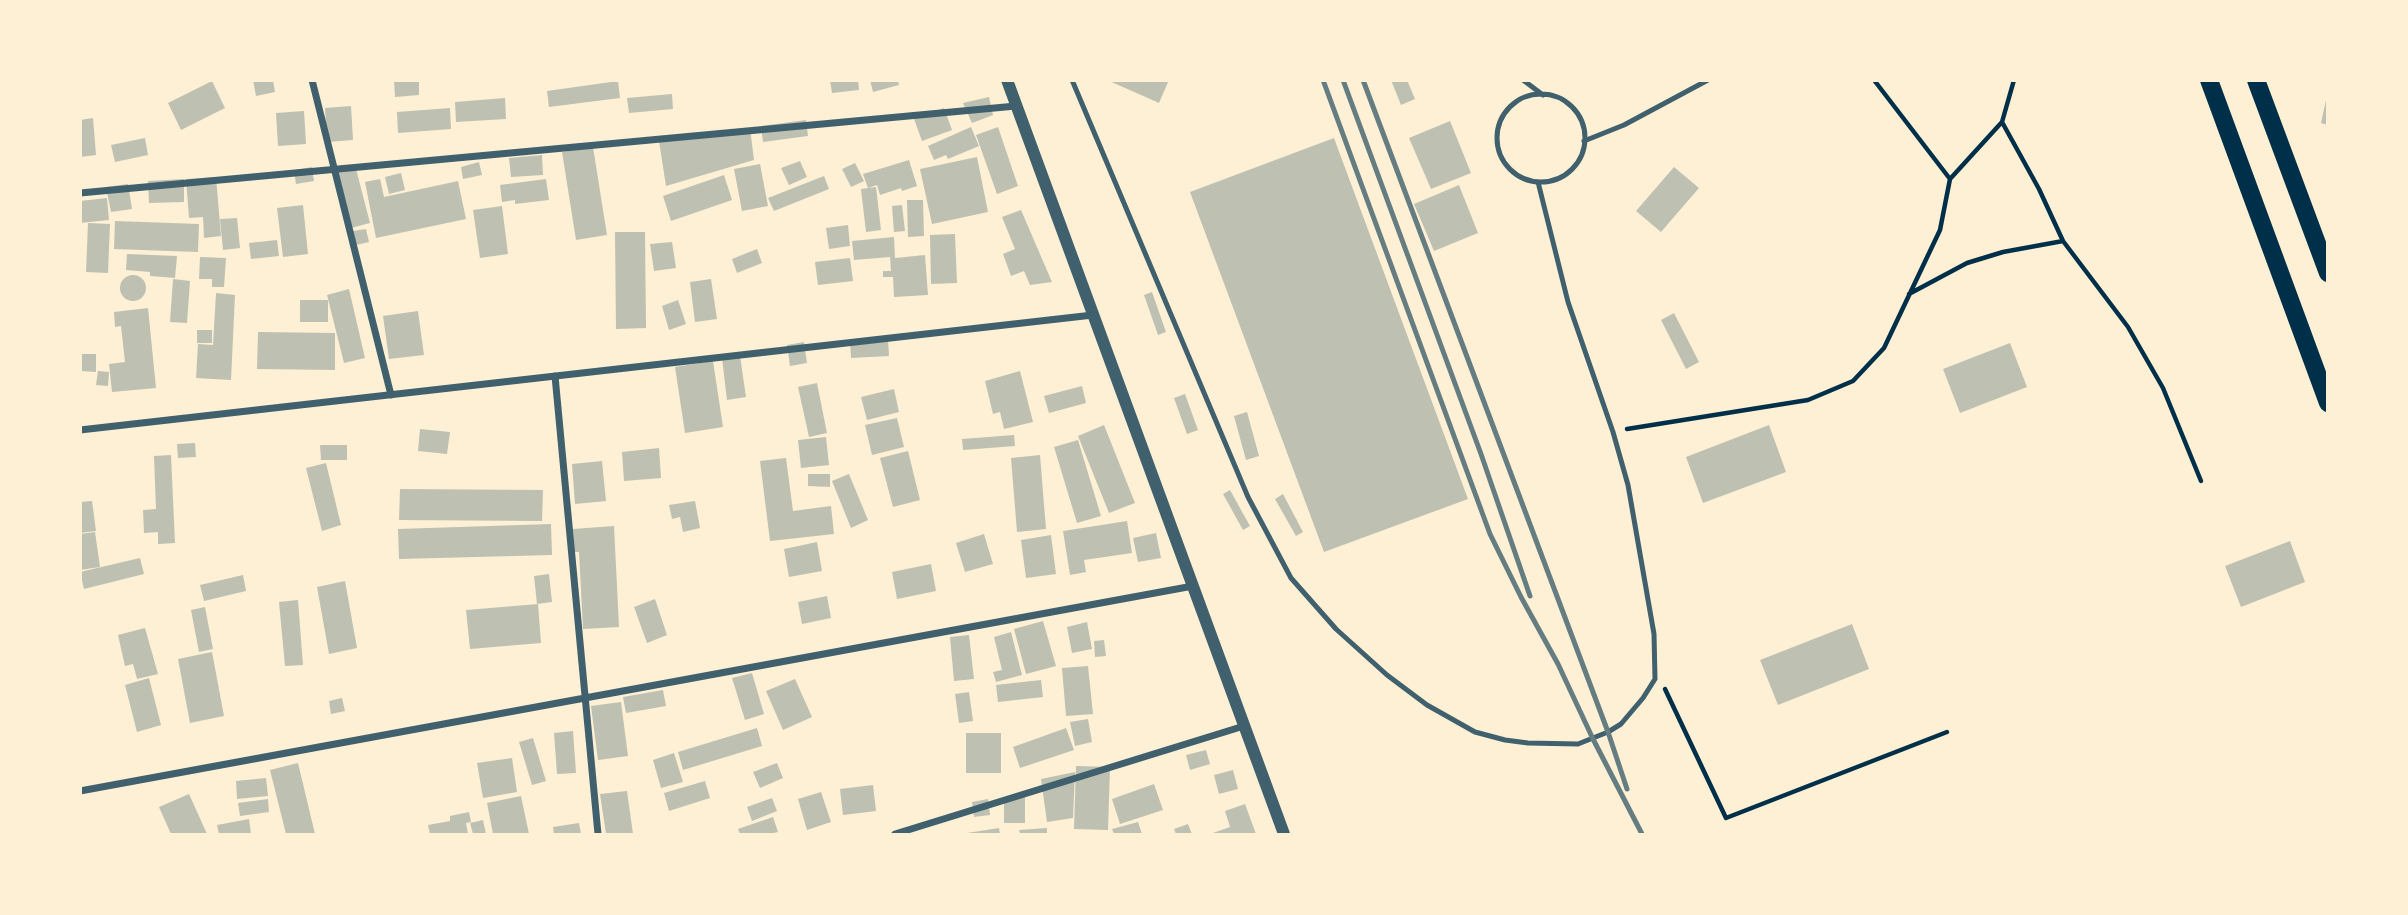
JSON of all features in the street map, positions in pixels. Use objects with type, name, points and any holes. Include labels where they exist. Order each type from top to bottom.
[{"type":"main road","points":[[2209,80],[2328,403]]},
{"type":"main road","points":[[2257,82],[2328,273]]},
{"type":"street","points":[[312,80],[391,395]]},
{"type":"street","points":[[1007,80],[1284,835]]},
{"type":"street","points":[[80,193],[1016,106]]},
{"type":"street","points":[[80,430],[1093,315]]},
{"type":"street","points":[[555,376],[598,835]]},
{"type":"street","points":[[80,791],[1193,586]]},
{"type":"street","points":[[895,835],[1244,726]]},
{"type":"lane","points":[[1072,80],[1248,497],[1291,578],[1336,629],[1387,675],[1427,705],[1475,732],[1504,740],[1578,744],[1620,724],[1638,704],[1655,679],[1654,634],[1628,485],[1613,432],[1568,302],[1538,182]]},
{"type":"lane","points":[[1522,80],[1543,95]]},
{"type":"lane","points":[[1584,141],[1624,125],[1709,80]]},
{"type":"lane","points":[[1543,95],[1555,97],[1575,111],[1581,122],[1584,141],[1580,158],[1572,169],[1563,176],[1538,182],[1526,180],[1506,166],[1497,143],[1498,130],[1509,108],[1519,100],[1543,95]]},
{"type":"path","points":[[1874,80],[1950,179]]},
{"type":"path","points":[[1613,432],[1808,400],[1853,381],[1884,348],[1940,230],[1950,179],[2002,122],[2014,80]]},
{"type":"path","points":[[2002,122],[2039,189],[2063,241],[2128,327],[2163,388],[2202,481]]},
{"type":"path","points":[[1908,294],[1967,263],[2003,252],[2063,241]]},
{"type":"path","points":[[1655,679],[1663,685],[1726,818],[1947,732]]},
{"type":"building","points":[[253,80],[273,80],[275,92],[256,96]]},
{"type":"building","points":[[394,80],[419,80],[419,95],[395,97]]},
{"type":"building","points":[[830,80],[858,80],[859,90],[832,93]]},
{"type":"building","points":[[870,80],[898,80],[899,85],[873,92]]},
{"type":"building","points":[[1107,80],[1169,80],[1159,103]]},
{"type":"building","points":[[1391,80],[1407,80],[1415,99],[1401,105]]},
{"type":"building","points":[[212,81],[225,108],[181,130],[168,103]]},
{"type":"building","points":[[618,81],[620,98],[549,107],[547,91]]},
{"type":"building","points":[[672,94],[673,109],[629,113],[627,98]]},
{"type":"building","points":[[989,97],[993,115],[972,123],[963,103]]},
{"type":"building","points":[[505,98],[506,119],[456,122],[455,102]]},
{"type":"building","points":[[2326,100],[2328,101],[2328,125],[2321,123]]},
{"type":"building","points":[[351,106],[353,140],[327,142],[325,108]]},
{"type":"building","points":[[450,108],[451,129],[398,133],[397,112]]},
{"type":"building","points":[[944,108],[952,130],[922,141],[914,119]]},
{"type":"building","points":[[304,111],[306,144],[278,146],[276,113]]},
{"type":"building","points":[[93,118],[96,155],[80,157],[80,120]]},
{"type":"building","points":[[806,120],[808,136],[763,142],[761,126]]},
{"type":"building","points":[[1450,121],[1471,173],[1431,189],[1409,138]]},
{"type":"building","points":[[971,127],[979,146],[948,159],[946,155],[934,160],[928,146]]},
{"type":"building","points":[[998,127],[1018,186],[997,194],[976,135]]},
{"type":"building","points":[[750,128],[754,160],[666,186],[659,141]]},
{"type":"building","points":[[145,138],[148,155],[115,162],[111,145]]},
{"type":"building","points":[[1334,138],[1468,499],[1324,552],[1190,192]]},
{"type":"building","points":[[593,147],[607,235],[576,240],[562,152]]},
{"type":"building","points":[[542,155],[543,175],[511,177],[509,158]]},
{"type":"building","points":[[977,157],[988,212],[932,224],[920,169]]},
{"type":"building","points":[[909,160],[917,186],[880,195],[877,185],[868,188],[863,174]]},
{"type":"building","points":[[800,161],[807,177],[789,185],[781,168]]},
{"type":"building","points":[[479,162],[482,175],[463,179],[461,167]]},
{"type":"building","points":[[855,163],[864,181],[851,187],[842,169]]},
{"type":"building","points":[[760,164],[768,206],[742,211],[734,169]]},
{"type":"building","points":[[355,165],[370,223],[351,228],[337,170]]},
{"type":"building","points":[[312,167],[314,181],[296,184],[294,170]]},
{"type":"building","points":[[1674,167],[1699,188],[1661,232],[1636,211]]},
{"type":"building","points":[[401,173],[405,190],[389,194],[385,177]]},
{"type":"building","points":[[724,175],[732,200],[671,221],[663,196]]},
{"type":"building","points":[[824,176],[829,189],[774,211],[768,198]]},
{"type":"building","points":[[216,177],[221,236],[204,238],[203,217],[189,218],[186,179]]},
{"type":"building","points":[[184,179],[184,202],[149,203],[148,181]]},
{"type":"building","points":[[380,179],[384,197],[458,181],[466,219],[376,238],[365,182]]},
{"type":"building","points":[[546,179],[549,200],[515,204],[515,200],[502,202],[500,185]]},
{"type":"building","points":[[128,184],[132,209],[111,212],[106,187]]},
{"type":"building","points":[[1459,185],[1478,233],[1434,251],[1414,204]]},
{"type":"building","points":[[876,187],[881,230],[866,232],[861,189]]},
{"type":"building","points":[[107,198],[109,220],[80,223],[80,201]]},
{"type":"building","points":[[907,200],[923,200],[924,236],[908,237]]},
{"type":"building","points":[[303,205],[308,254],[283,257],[277,208]]},
{"type":"building","points":[[902,205],[905,231],[894,232],[892,206]]},
{"type":"building","points":[[502,206],[508,254],[480,258],[473,210]]},
{"type":"building","points":[[1021,210],[1052,282],[1030,285],[1024,271],[1011,276],[1003,254],[1015,249],[1002,217]]},
{"type":"building","points":[[237,218],[240,248],[223,250],[220,219]]},
{"type":"building","points":[[115,221],[199,224],[198,252],[114,249]]},
{"type":"building","points":[[88,223],[110,224],[108,273],[86,272]]},
{"type":"building","points":[[848,225],[850,246],[829,249],[826,228]]},
{"type":"building","points":[[366,229],[369,242],[356,245],[353,231]]},
{"type":"building","points":[[615,232],[645,232],[646,328],[616,329]]},
{"type":"building","points":[[955,234],[957,283],[931,284],[930,235]]},
{"type":"building","points":[[894,237],[895,258],[925,255],[928,295],[894,297],[893,277],[883,277],[883,271],[891,271],[890,257],[854,260],[852,241]]},
{"type":"building","points":[[277,240],[279,256],[251,259],[249,243]]},
{"type":"building","points":[[672,242],[676,268],[654,271],[650,244]]},
{"type":"building","points":[[757,249],[762,263],[737,273],[732,259]]},
{"type":"building","points":[[127,254],[177,256],[175,278],[126,270]]},
{"type":"building","points":[[200,257],[226,258],[224,287],[212,287],[212,279],[199,279]]},
{"type":"building","points":[[850,258],[853,281],[818,285],[815,262]]},
{"type":"building","points":[[133,275],[143,278],[146,288],[143,298],[133,301],[123,298],[120,288],[123,278]]},
{"type":"building","points":[[173,279],[190,281],[187,323],[170,322]]},
{"type":"building","points":[[711,279],[717,319],[695,322],[690,282]]},
{"type":"building","points":[[349,289],[365,358],[344,363],[327,295]]},
{"type":"building","points":[[1152,292],[1166,332],[1158,335],[1144,295]]},
{"type":"building","points":[[216,293],[235,295],[231,380],[196,378],[198,344],[213,345]]},
{"type":"building","points":[[300,300],[328,300],[328,322],[300,322]]},
{"type":"building","points":[[678,300],[686,324],[669,330],[662,306]]},
{"type":"building","points":[[148,308],[156,388],[112,392],[109,364],[125,362],[121,326],[115,327],[114,312]]},
{"type":"building","points":[[418,311],[424,355],[389,359],[383,316]]},
{"type":"building","points":[[1674,313],[1699,362],[1686,369],[1661,320]]},
{"type":"building","points":[[197,330],[212,330],[212,343],[197,343]]},
{"type":"building","points":[[258,332],[335,333],[335,370],[257,369]]},
{"type":"building","points":[[888,339],[889,356],[851,358],[850,341]]},
{"type":"building","points":[[804,342],[807,363],[790,366],[787,345]]},
{"type":"building","points":[[2010,343],[2027,387],[1960,413],[1943,369]]},
{"type":"building","points":[[80,354],[96,354],[96,372],[80,371]]},
{"type":"building","points":[[740,356],[746,397],[727,400],[722,358]]},
{"type":"building","points":[[713,361],[723,427],[685,433],[675,367]]},
{"type":"building","points":[[98,371],[109,372],[108,386],[96,385]]},
{"type":"building","points":[[1020,371],[1033,422],[1004,429],[1000,412],[993,414],[985,381]]},
{"type":"building","points":[[817,383],[827,433],[809,437],[798,387]]},
{"type":"building","points":[[1082,386],[1086,403],[1049,413],[1044,396]]},
{"type":"building","points":[[894,389],[899,412],[867,420],[861,397]]},
{"type":"building","points":[[1185,394],[1198,430],[1187,434],[1174,398]]},
{"type":"building","points":[[1247,412],[1259,456],[1246,460],[1234,416]]},
{"type":"building","points":[[897,418],[904,447],[872,455],[865,425]]},
{"type":"building","points":[[1104,425],[1135,503],[1109,513],[1078,436]]},
{"type":"building","points":[[1769,425],[1786,472],[1703,503],[1686,457]]},
{"type":"building","points":[[420,429],[450,432],[447,454],[418,451]]},
{"type":"building","points":[[1014,435],[1015,446],[963,450],[962,439]]},
{"type":"building","points":[[826,437],[829,465],[801,468],[798,440]]},
{"type":"building","points":[[1078,440],[1101,516],[1077,523],[1054,447]]},
{"type":"building","points":[[195,443],[196,457],[178,458],[177,444]]},
{"type":"building","points":[[320,445],[347,445],[347,460],[321,460]]},
{"type":"building","points":[[659,448],[661,478],[624,481],[622,452]]},
{"type":"building","points":[[908,451],[920,500],[893,507],[880,458]]},
{"type":"building","points":[[171,455],[175,543],[158,544],[158,532],[144,533],[143,510],[156,509],[154,456]]},
{"type":"building","points":[[1040,455],[1046,529],[1017,532],[1011,458]]},
{"type":"building","points":[[786,458],[793,511],[831,506],[834,534],[770,541],[760,461]]},
{"type":"building","points":[[602,461],[606,501],[575,504],[572,464]]},
{"type":"building","points":[[326,463],[341,525],[322,531],[306,468]]},
{"type":"building","points":[[808,474],[830,474],[830,487],[808,486]]},
{"type":"building","points":[[849,474],[868,520],[851,528],[832,481]]},
{"type":"building","points":[[400,489],[543,490],[542,521],[399,520]]},
{"type":"building","points":[[1230,490],[1250,526],[1243,530],[1223,494]]},
{"type":"building","points":[[1283,494],[1303,532],[1296,536],[1275,499]]},
{"type":"building","points":[[92,501],[96,531],[80,533],[80,502]]},
{"type":"building","points":[[695,501],[700,528],[683,532],[680,517],[672,519],[669,505]]},
{"type":"building","points":[[1127,521],[1132,553],[1084,560],[1086,572],[1070,575],[1063,531]]},
{"type":"building","points":[[551,524],[552,555],[399,559],[398,529]]},
{"type":"building","points":[[614,526],[619,627],[583,629],[579,552],[574,552],[573,529]]},
{"type":"building","points":[[95,532],[100,567],[80,570],[80,534]]},
{"type":"building","points":[[1156,533],[1161,558],[1138,562],[1133,538]]},
{"type":"building","points":[[984,534],[993,564],[965,572],[956,543]]},
{"type":"building","points":[[1051,535],[1056,574],[1026,578],[1021,540]]},
{"type":"building","points":[[2290,541],[2305,582],[2241,607],[2225,566]]},
{"type":"building","points":[[817,542],[822,571],[789,577],[784,549]]},
{"type":"building","points":[[140,558],[144,574],[84,589],[80,572]]},
{"type":"building","points":[[931,564],[936,591],[897,599],[892,572]]},
{"type":"building","points":[[549,574],[552,602],[537,604],[534,576]]},
{"type":"building","points":[[243,575],[246,591],[204,601],[200,585]]},
{"type":"building","points":[[345,581],[357,648],[329,654],[317,587]]},
{"type":"building","points":[[827,596],[831,618],[802,624],[798,602]]},
{"type":"building","points":[[655,599],[667,635],[647,643],[634,607]]},
{"type":"building","points":[[298,600],[303,665],[285,666],[279,602]]},
{"type":"building","points":[[538,604],[541,643],[470,649],[466,610]]},
{"type":"building","points":[[205,607],[213,649],[199,652],[191,610]]},
{"type":"building","points":[[1043,621],[1056,666],[1026,674],[1014,629]]},
{"type":"building","points":[[1087,622],[1092,649],[1072,653],[1067,627]]},
{"type":"building","points":[[1852,624],[1869,669],[1778,705],[1760,660]]},
{"type":"building","points":[[145,628],[158,674],[137,679],[133,664],[125,666],[118,635]]},
{"type":"building","points":[[1011,632],[1022,675],[996,682],[993,672],[1002,670],[994,637]]},
{"type":"building","points":[[969,635],[974,679],[954,681],[950,637]]},
{"type":"building","points":[[1104,640],[1106,656],[1095,657],[1094,641]]},
{"type":"building","points":[[212,652],[224,716],[190,723],[178,659]]},
{"type":"building","points":[[1088,666],[1093,714],[1066,716],[1062,668]]},
{"type":"building","points":[[752,673],[764,714],[745,720],[732,678]]},
{"type":"building","points":[[149,678],[161,725],[137,732],[125,685]]},
{"type":"building","points":[[795,679],[812,717],[783,730],[766,691]]},
{"type":"building","points":[[1041,680],[1043,697],[998,702],[996,685]]},
{"type":"building","points":[[663,690],[666,706],[626,713],[623,697]]},
{"type":"building","points":[[969,692],[973,721],[959,723],[955,694]]},
{"type":"building","points":[[342,698],[345,711],[331,714],[329,701]]},
{"type":"building","points":[[621,702],[628,756],[598,760],[591,706]]},
{"type":"building","points":[[1088,719],[1092,742],[1075,746],[1070,722]]},
{"type":"building","points":[[757,728],[762,746],[683,770],[678,752]]},
{"type":"building","points":[[1066,728],[1074,750],[1020,768],[1013,747]]},
{"type":"building","points":[[573,731],[576,773],[557,774],[554,733]]},
{"type":"building","points":[[966,733],[1001,733],[1001,773],[966,773]]},
{"type":"building","points":[[533,738],[546,781],[532,785],[519,742]]},
{"type":"building","points":[[1206,750],[1210,764],[1190,770],[1186,755]]},
{"type":"building","points":[[674,753],[683,782],[661,788],[653,760]]},
{"type":"building","points":[[512,758],[517,792],[483,798],[477,763]]},
{"type":"building","points":[[298,763],[315,834],[286,834],[270,770]]},
{"type":"building","points":[[777,763],[783,778],[760,788],[753,772]]},
{"type":"building","points":[[1076,766],[1110,767],[1108,830],[1074,829]]},
{"type":"building","points":[[1233,770],[1238,789],[1219,794],[1214,775]]},
{"type":"building","points":[[1075,772],[1073,818],[1047,822],[1041,779]]},
{"type":"building","points":[[266,778],[268,796],[237,799],[236,781]]},
{"type":"building","points":[[705,781],[710,798],[669,811],[664,793]]},
{"type":"building","points":[[1154,784],[1163,810],[1120,824],[1112,799]]},
{"type":"building","points":[[873,785],[876,811],[843,815],[840,789]]},
{"type":"building","points":[[627,791],[633,834],[606,834],[600,794]]},
{"type":"building","points":[[821,792],[831,822],[807,830],[798,799]]},
{"type":"building","points":[[189,794],[207,834],[171,834],[159,807]]},
{"type":"building","points":[[521,796],[529,834],[493,834],[487,803]]},
{"type":"building","points":[[1004,797],[1025,797],[1025,823],[1004,823]]},
{"type":"building","points":[[772,798],[777,811],[752,821],[747,807]]},
{"type":"building","points":[[268,799],[269,812],[240,816],[238,803]]},
{"type":"building","points":[[988,799],[990,815],[974,817],[972,802]]},
{"type":"building","points":[[1245,804],[1256,834],[1210,834],[1230,827],[1225,811]]},
{"type":"building","points":[[469,812],[471,822],[466,823],[468,834],[430,834],[428,825],[450,821],[450,816]]},
{"type":"building","points":[[773,817],[778,832],[740,834],[738,829]]},
{"type":"building","points":[[249,819],[251,834],[219,834],[217,825]]},
{"type":"building","points":[[483,820],[486,834],[473,834],[470,823]]},
{"type":"building","points":[[1138,822],[1142,834],[1114,834],[1112,829]]},
{"type":"building","points":[[579,823],[581,834],[554,834],[553,827]]},
{"type":"building","points":[[1188,824],[1192,834],[1176,834],[1174,829]]},
{"type":"building","points":[[999,828],[1000,834],[967,834],[967,833]]},
{"type":"building","points":[[1047,828],[1047,834],[1020,834],[1019,830]]},
{"type":"railway","points":[[1323,80],[1490,534],[1642,834]]},
{"type":"railway","points":[[1343,80],[1481,454],[1530,596]]},
{"type":"railway","points":[[1363,80],[1627,789]]}]
